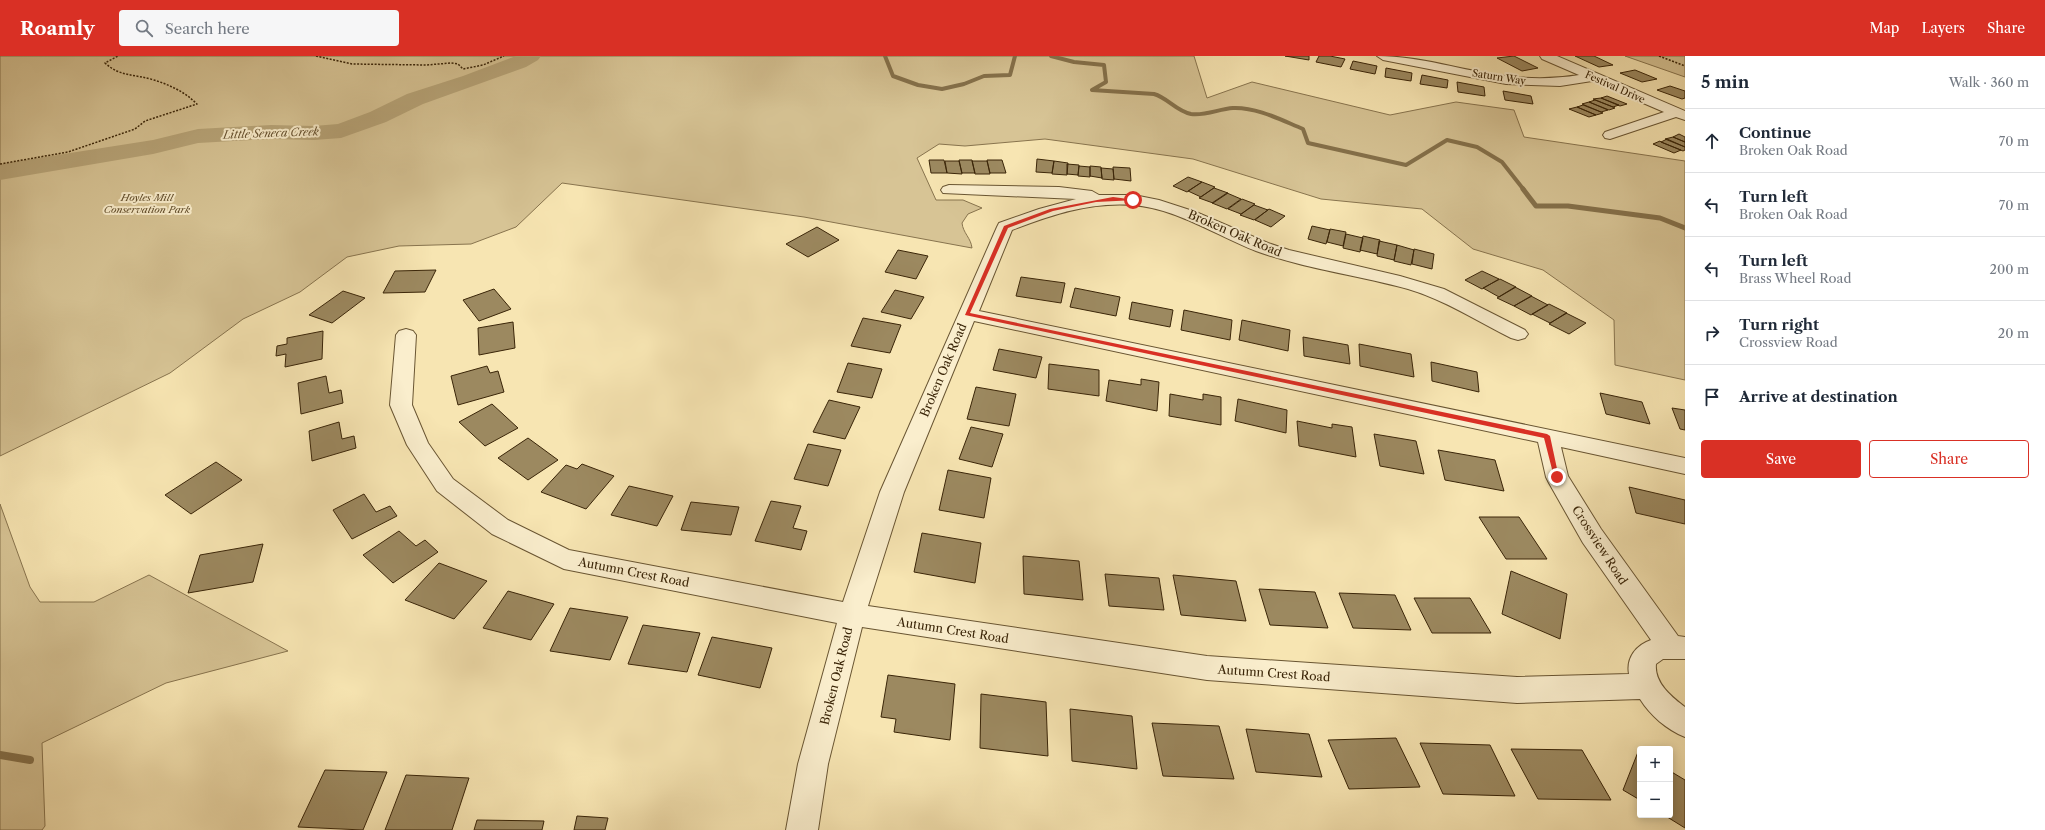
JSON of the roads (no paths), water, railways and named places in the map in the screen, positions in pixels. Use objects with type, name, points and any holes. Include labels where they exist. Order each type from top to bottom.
[{"type":"street","name":"Saturn Way","points":[[1382,56],[1506,80],[1560,82],[1592,77]]},
{"type":"street","name":"Festival Drive","points":[[1546,56],[1679,115]]},
{"type":"street","points":[[1610,135],[1679,115]]},
{"type":"street","points":[[949,190],[1059,192],[1113,199]]},
{"type":"street","points":[[1038,191],[1052,210]]},
{"type":"street","name":"Broken Oak Road","points":[[802,830],[813,764],[852,614],[892,492],[967,314],[1006,227],[1052,210],[1113,199],[1159,204],[1178,209],[1262,247],[1438,294],[1518,334]]},
{"type":"street","points":[[967,314],[1685,466]]},
{"type":"street","name":"Autumn Crest Road","points":[[406,335],[401,405],[418,445],[446,485],[500,527],[564,559],[852,614],[1207,668],[1517,690],[1647,686]]},
{"type":"street","name":"Crossview Road","points":[[1547,436],[1557,477],[1592,536],[1677,647]]},
{"type":"street","points":[[1677,647],[1653,650],[1644,658],[1642,672],[1647,686],[1664,707],[1685,724]]},
{"type":"waterway","name":"Little Seneca Creek","points":[[0,172],[153,147],[198,136],[271,132],[314,133],[341,131],[378,117],[415,99],[471,81],[519,63],[531,56]]},
{"type":"waterway","points":[[885,56],[893,76],[918,85],[942,89],[964,84],[984,76],[1010,75],[1015,56]]},
{"type":"waterway","points":[[1051,56],[1074,62],[1104,65],[1106,82],[1092,90],[1154,94],[1164,98],[1181,110],[1191,114],[1202,114],[1233,108],[1242,108],[1260,112],[1303,129],[1308,143],[1406,165],[1447,140],[1477,147],[1502,162],[1524,190]]},
{"type":"waterway","points":[[1523,189],[1536,206],[1568,206],[1660,218],[1685,228]]},
{"type":"waterway","points":[[0,755],[30,760]]},
{"type":"park label","name":"Hoyles Mill Conservation Park","points":[[147,202]]}]
